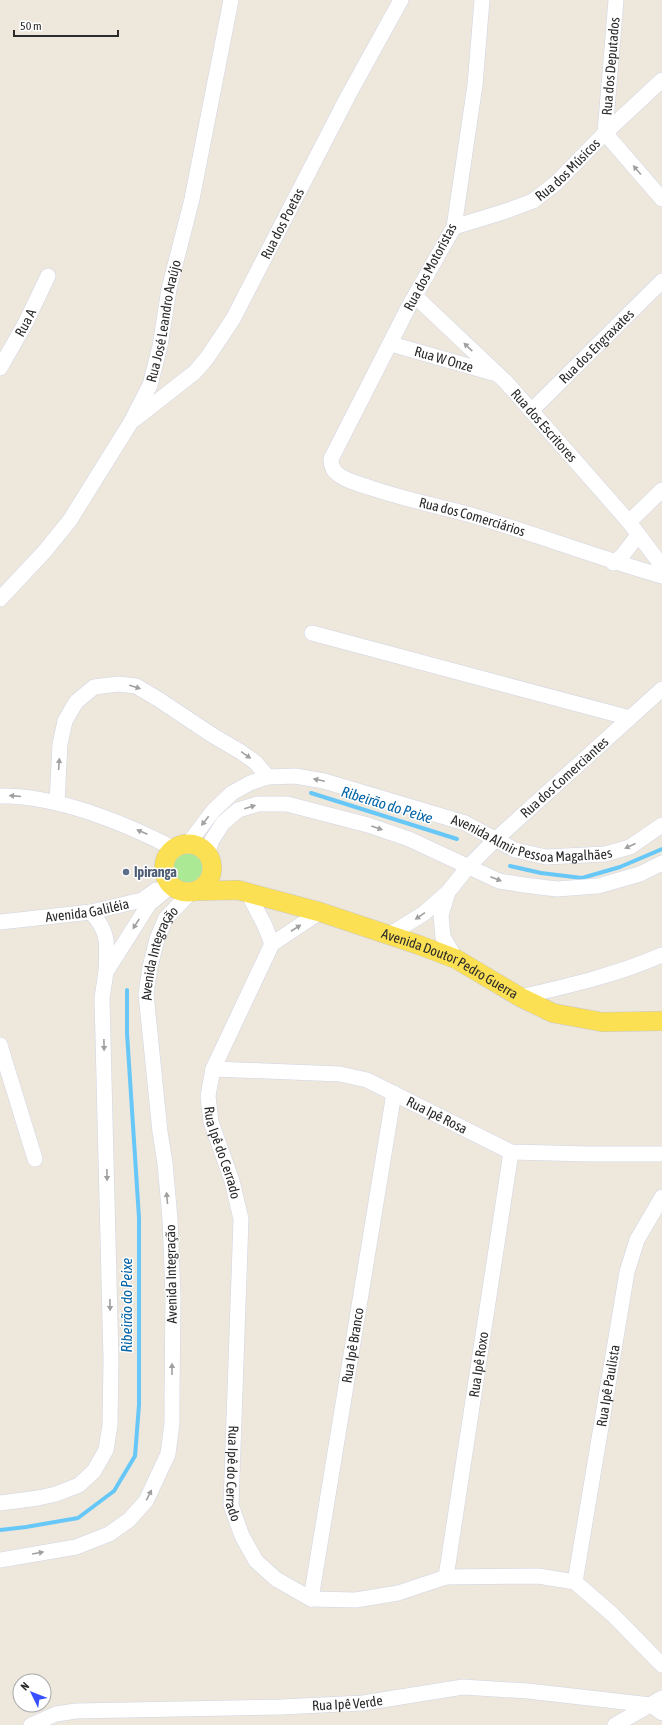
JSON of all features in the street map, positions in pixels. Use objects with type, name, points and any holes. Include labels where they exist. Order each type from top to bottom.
[{"type":"main road","points":[[181,847],[202,849],[210,861],[208,882],[202,888],[192,892],[178,890],[170,883],[165,873],[165,864],[168,856],[181,847]]},
{"type":"main road","name":"Avenida Doutor Pedro Guerra","points":[[210,861],[243,891]]},
{"type":"main road","name":"Avenida Doutor Pedro Guerra","points":[[192,892],[243,891],[320,912],[389,935],[456,959],[520,997],[553,1013],[602,1022],[662,1021]]},
{"type":"street","name":"Rua José Leandro Araújo","points":[[0,599],[45,551],[70,520],[131,422],[150,385],[160,346],[169,289],[192,199],[231,0]]},
{"type":"street","name":"Rua dos Poetas","points":[[131,422],[195,372],[207,358],[233,319],[348,96],[401,0]]},
{"type":"street","name":"Rua dos Motoristas","points":[[332,469],[331,459],[362,397],[415,296],[454,227],[475,85],[482,0]]},
{"type":"street","name":"Rua dos Deputados","points":[[605,133],[616,0]]},
{"type":"street","name":"Rua dos Músicos","points":[[454,227],[533,201],[570,170],[605,133],[662,80]]},
{"type":"street","points":[[605,133],[662,199]]},
{"type":"street","name":"Rua A","points":[[0,368],[48,276]]},
{"type":"street","name":"Rua dos Engraxates","points":[[531,412],[662,281]]},
{"type":"street","name":"Rua dos Escritores","points":[[415,296],[496,374],[531,412],[629,522],[662,566]]},
{"type":"street","name":"Rua W Onze","points":[[391,344],[496,374]]},
{"type":"street","name":"Rua dos Comerciários","points":[[332,469],[347,480],[378,491],[471,515],[561,543],[613,562],[662,576]]},
{"type":"street","points":[[629,522],[662,490]]},
{"type":"street","points":[[613,562],[622,556],[638,535]]},
{"type":"street","points":[[312,633],[630,718]]},
{"type":"street","points":[[57,803],[60,744],[65,721],[76,702],[94,687],[118,684],[136,686],[158,699],[212,735],[246,755],[255,762],[268,777]]},
{"type":"street","name":"Rua dos Comerciantes","points":[[448,892],[468,867],[496,839],[662,688]]},
{"type":"street","name":"Avenida Almir Pessoa Magalhães","points":[[181,847],[213,810],[232,793],[250,783],[268,777],[295,776],[324,781],[465,823],[515,850],[546,857],[605,854],[630,847],[662,825]]},
{"type":"street","points":[[0,796],[45,799],[144,832],[181,847]]},
{"type":"street","points":[[210,861],[212,840],[223,823],[238,810],[258,804],[287,804],[368,825],[409,839],[499,881],[557,889],[598,886],[640,874],[662,863]]},
{"type":"street","name":"Avenida Galiléia","points":[[0,922],[90,912],[142,900],[170,883]]},
{"type":"street","name":"Avenida Integração","points":[[0,1503],[56,1494],[79,1485],[94,1471],[106,1450],[110,1425],[111,1360],[102,998],[106,972],[149,904],[170,883]]},
{"type":"street","points":[[243,891],[265,926],[272,944],[320,912]]},
{"type":"street","name":"Avenida Integração","points":[[0,1560],[76,1547],[109,1534],[129,1520],[146,1501],[168,1454],[172,1423],[173,1295],[170,1219],[146,994],[150,967],[157,939],[166,918],[192,892]]},
{"type":"street","points":[[389,935],[423,914],[448,892]]},
{"type":"street","points":[[448,892],[441,916],[443,937],[456,959]]},
{"type":"street","points":[[90,912],[101,923],[105,933],[107,946],[106,972]]},
{"type":"street","name":"Rua Ipê do Cerrado","points":[[272,944],[213,1069],[208,1096],[211,1122],[232,1181],[241,1219],[231,1505],[242,1536],[256,1561],[276,1579],[311,1599],[356,1600],[398,1593],[446,1578],[538,1576],[575,1582]]},
{"type":"street","points":[[520,997],[572,985],[632,968],[662,955]]},
{"type":"street","points":[[0,1045],[35,1159]]},
{"type":"street","name":"Rua Ipê Rosa","points":[[213,1069],[340,1074],[367,1080],[511,1152],[662,1154]]},
{"type":"street","name":"Rua Ipê Branco","points":[[311,1599],[394,1093]]},
{"type":"street","name":"Rua Ipê Roxo","points":[[446,1578],[511,1152]]},
{"type":"street","name":"Rua Ipê Paulista","points":[[575,1582],[627,1272],[637,1240],[662,1197]]},
{"type":"street","points":[[575,1582],[613,1615],[662,1665]]},
{"type":"street","name":"Rua Ipê Verde","points":[[31,1725],[56,1714],[76,1710],[281,1707],[363,1703],[463,1687],[528,1691],[658,1706]]},
{"type":"street","points":[[615,1725],[658,1706]]},
{"type":"green space","points":[[191,850],[200,855],[204,861],[204,875],[200,881],[191,886],[183,886],[174,881],[170,875],[169,864],[174,855],[180,851]]},
{"type":"waterway","name":"Ribeirão do Peixe","points":[[311,793],[457,839]]},
{"type":"waterway","name":"Ribeirão do Peixe","points":[[510,866],[541,873],[582,878],[620,867],[662,849]]},
{"type":"waterway","name":"Ribeirão do Peixe","points":[[0,1530],[78,1518],[114,1491],[135,1456],[139,1405],[139,1218],[127,1033],[127,990]]},
{"type":"place","name":"Ipiranga","points":[[126,872]]}]
